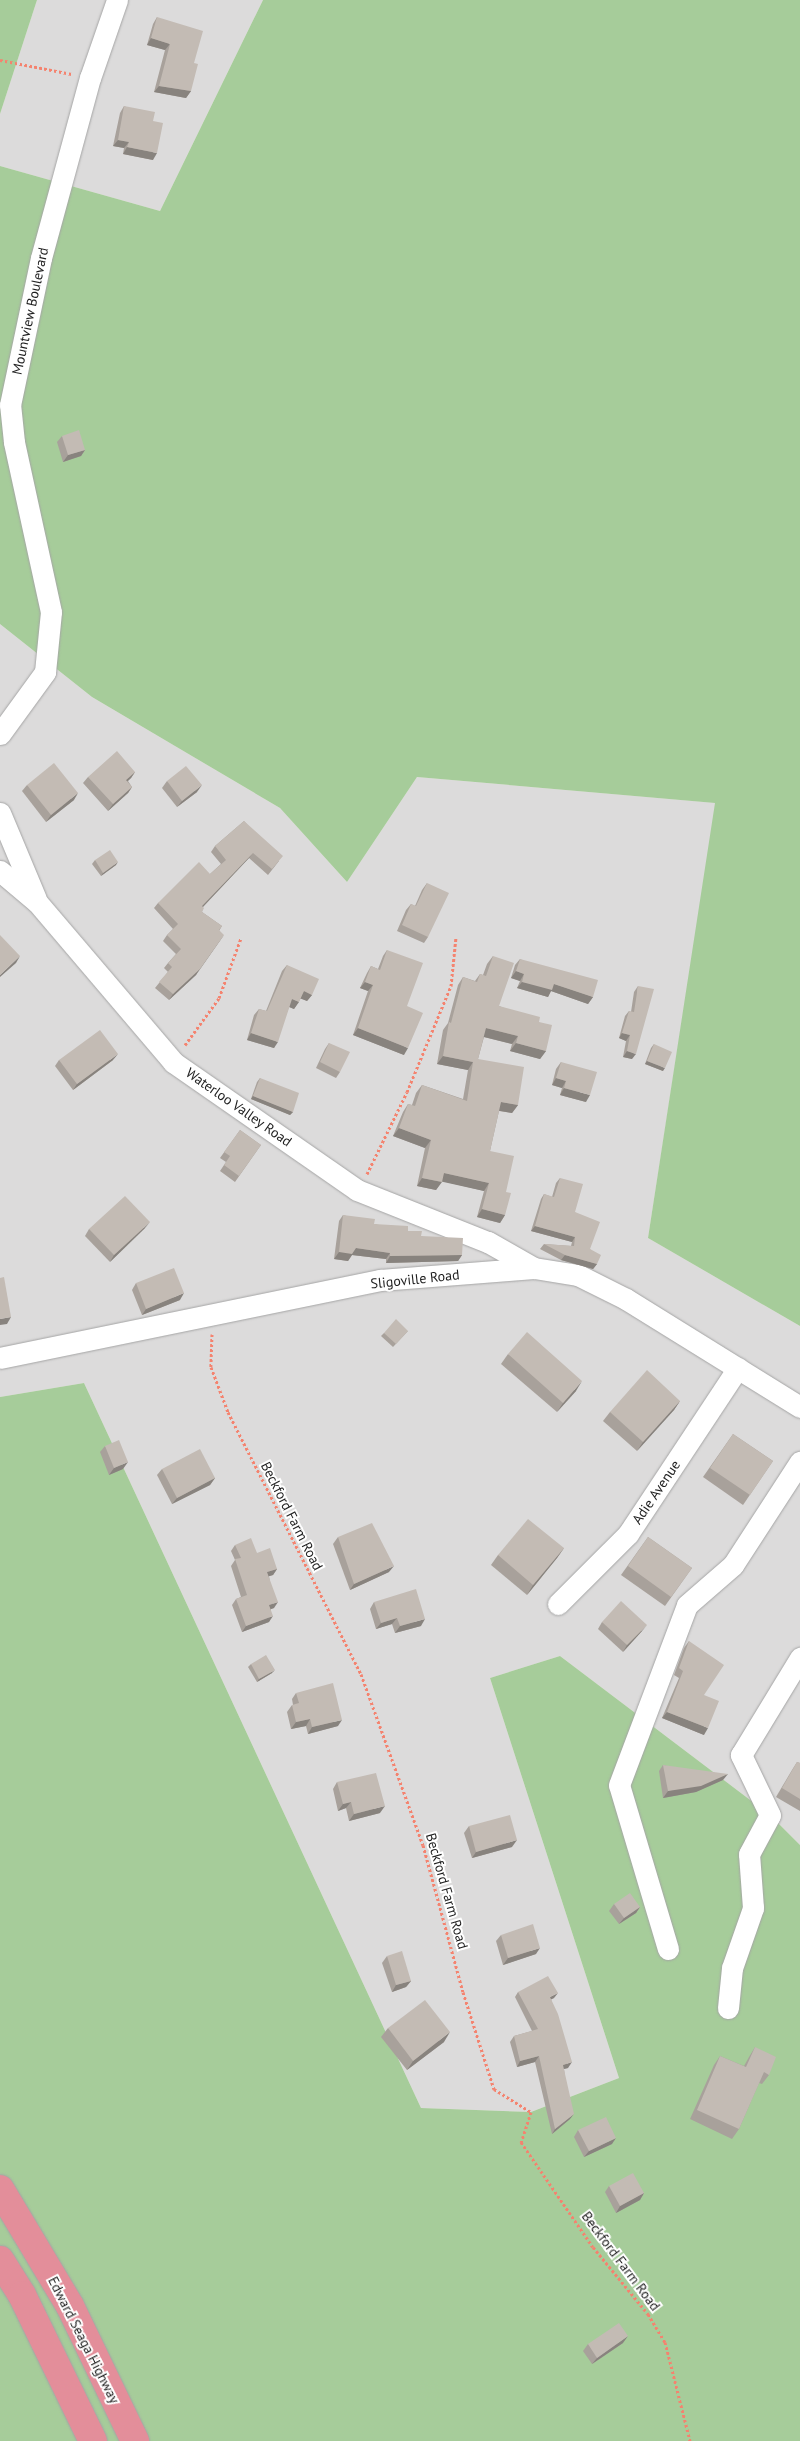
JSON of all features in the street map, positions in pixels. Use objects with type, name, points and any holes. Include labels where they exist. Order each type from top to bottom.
[{"type":"highway","name":"Edward Seaga Highway","points":[[0,2189],[70,2306],[135,2441]]},
{"type":"highway","points":[[0,2260],[22,2295],[93,2441]]},
{"type":"street","name":"Mountview Boulevard","points":[[0,734],[45,672],[51,612],[14,442],[10,405],[41,258],[90,78],[117,0]]},
{"type":"street","points":[[0,813],[37,902]]},
{"type":"street","name":"Waterloo Valley Road","points":[[0,872],[37,902],[173,1062],[357,1190],[488,1242],[534,1268]]},
{"type":"street","name":"Sligoville Road","points":[[0,1358],[380,1280],[534,1268],[578,1275],[626,1299],[800,1407]]},
{"type":"street","name":"Adie Avenue","points":[[558,1604],[628,1534],[738,1368]]},
{"type":"street","points":[[668,1949],[619,1785],[687,1605],[733,1565],[800,1462]]},
{"type":"street","points":[[728,2008],[732,1968],[753,1908],[749,1854],[770,1815],[741,1755],[800,1658]]},
{"type":"path","points":[[0,60],[90,78]]},
{"type":"path","points":[[357,1190],[407,1092],[451,986],[456,937]]},
{"type":"path","points":[[173,1062],[220,998],[242,938]]},
{"type":"path","name":"Beckford Farm Road","points":[[216,1314],[210,1343],[211,1367],[228,1412],[260,1479],[361,1674],[423,1845],[463,1992],[494,2089],[531,2112],[521,2142],[593,2247],[648,2314],[665,2342],[690,2441]]},
{"type":"shaded area","points":[[37,0],[263,0],[160,211],[0,166],[0,114]]},
{"type":"shaded area","points":[[0,624],[92,697],[280,808],[347,882],[417,777],[716,803],[648,1238],[800,1326],[800,1845],[770,1815],[560,1656],[490,1678],[619,2078],[531,2112],[421,2108],[84,1383],[0,1397]]},
{"type":"green space","points":[[0,0],[37,0],[0,114]]},
{"type":"green space","points":[[263,0],[800,0],[800,1326],[648,1238],[715,803],[417,777],[347,882],[280,808],[92,697],[0,624],[0,166],[160,211]]},
{"type":"green space","points":[[84,1383],[421,2108],[531,2112],[619,2078],[490,1678],[560,1656],[770,1815],[800,1845],[800,2441],[0,2441],[0,1397]]},
{"type":"building","points":[[157,17],[203,31],[194,63],[198,64],[191,91],[159,86],[170,44],[151,38]]},
{"type":"building","points":[[124,106],[155,112],[153,121],[163,123],[157,153],[127,147],[129,142],[118,140]]},
{"type":"building","points":[[79,430],[85,450],[68,455],[62,436]]},
{"type":"building","points":[[117,751],[135,772],[126,780],[132,787],[113,804],[88,777]]},
{"type":"building","points":[[54,763],[78,793],[51,815],[27,785]]},
{"type":"building","points":[[186,766],[202,785],[182,801],[167,781]]},
{"type":"building","points":[[244,821],[283,856],[272,869],[253,853],[202,906],[204,908],[202,912],[222,926],[219,930],[224,935],[200,969],[173,994],[159,982],[172,967],[168,963],[181,949],[167,935],[178,924],[158,903],[199,862],[210,874],[226,860],[215,846]]},
{"type":"building","points":[[110,850],[118,862],[103,873],[95,860]]},
{"type":"building","points":[[427,883],[449,893],[428,937],[402,925],[411,904],[416,906]]},
{"type":"building","points":[[0,935],[20,956],[0,975]]},
{"type":"building","points":[[387,950],[423,963],[407,1006],[423,1013],[408,1048],[358,1028],[373,985],[365,982],[371,966],[380,970]]},
{"type":"building","points":[[493,956],[514,963],[499,1006],[540,1017],[539,1022],[552,1025],[546,1051],[516,1043],[518,1036],[486,1028],[478,1059],[524,1067],[518,1105],[501,1102],[490,1151],[514,1156],[506,1192],[511,1193],[505,1215],[482,1209],[489,1183],[444,1173],[442,1182],[422,1178],[431,1140],[399,1128],[408,1104],[415,1106],[422,1085],[467,1101],[473,1062],[443,1056],[449,1022],[451,1023],[463,977],[477,982],[480,974],[486,976]]},
{"type":"building","points":[[520,959],[598,980],[593,997],[554,984],[552,990],[522,982],[524,974],[516,971]]},
{"type":"building","points":[[287,965],[319,979],[312,995],[304,991],[299,1002],[292,999],[278,1042],[251,1033],[259,1009],[267,1011]]},
{"type":"building","points":[[638,986],[654,989],[636,1054],[627,1051],[630,1035],[622,1033],[629,1011],[634,1012]]},
{"type":"building","points":[[100,1030],[118,1054],[77,1084],[59,1060]]},
{"type":"building","points":[[329,1043],[350,1052],[340,1072],[320,1062]]},
{"type":"building","points":[[654,1044],[672,1052],[665,1068],[647,1061]]},
{"type":"building","points":[[561,1062],[597,1072],[590,1095],[564,1088],[566,1081],[556,1078]]},
{"type":"building","points":[[260,1078],[299,1093],[293,1112],[253,1096]]},
{"type":"building","points":[[240,1130],[261,1145],[239,1176],[224,1165],[230,1156],[224,1152]]},
{"type":"building","points":[[560,1178],[583,1184],[575,1212],[600,1222],[590,1249],[601,1255],[597,1264],[565,1255],[544,1244],[574,1246],[575,1237],[535,1226],[544,1194],[554,1197]]},
{"type":"building","points":[[125,1196],[150,1222],[114,1255],[89,1229]]},
{"type":"building","points":[[343,1215],[375,1219],[374,1224],[408,1226],[408,1231],[422,1231],[421,1236],[463,1238],[462,1255],[390,1256],[390,1253],[356,1248],[352,1254],[339,1252]]},
{"type":"building","points":[[174,1268],[184,1293],[146,1309],[136,1283]]},
{"type":"building","points":[[4,1277],[11,1317],[0,1319],[0,1278]]},
{"type":"building","points":[[396,1319],[408,1331],[396,1344],[384,1333]]},
{"type":"building","points":[[527,1332],[582,1381],[563,1403],[508,1354]]},
{"type":"building","points":[[647,1370],[680,1401],[643,1442],[610,1412]]},
{"type":"building","points":[[733,1434],[773,1461],[750,1495],[710,1468]]},
{"type":"building","points":[[119,1440],[128,1462],[114,1468],[105,1446]]},
{"type":"building","points":[[200,1449],[215,1478],[177,1498],[162,1469]]},
{"type":"building","points":[[528,1519],[564,1548],[533,1585],[498,1555]]},
{"type":"building","points":[[372,1523],[394,1566],[354,1584],[338,1537]]},
{"type":"building","points":[[648,1537],[692,1568],[671,1597],[628,1566]]},
{"type":"building","points":[[251,1538],[257,1553],[270,1548],[277,1569],[267,1572],[278,1602],[269,1605],[273,1616],[246,1626],[236,1599],[247,1595],[235,1559],[241,1558],[235,1545]]},
{"type":"building","points":[[416,1589],[425,1619],[400,1626],[397,1618],[381,1623],[374,1602]]},
{"type":"building","points":[[621,1601],[647,1625],[627,1645],[602,1622]]},
{"type":"building","points":[[689,1641],[724,1665],[704,1695],[719,1701],[708,1728],[667,1712],[683,1671],[679,1668]]},
{"type":"building","points":[[266,1655],[275,1670],[259,1679],[251,1664]]},
{"type":"building","points":[[333,1683],[342,1720],[312,1727],[310,1719],[296,1722],[292,1705],[299,1703],[296,1693]]},
{"type":"building","points":[[797,1762],[800,1763],[800,1799],[782,1788]]},
{"type":"building","points":[[663,1765],[728,1774],[701,1786],[668,1791]]},
{"type":"building","points":[[376,1773],[385,1806],[354,1814],[351,1802],[343,1804],[337,1782]]},
{"type":"building","points":[[510,1815],[517,1840],[476,1852],[469,1826]]},
{"type":"building","points":[[630,1893],[640,1907],[624,1918],[614,1904]]},
{"type":"building","points":[[533,1924],[540,1948],[508,1958],[501,1935]]},
{"type":"building","points":[[402,1951],[411,1981],[396,1985],[387,1956]]},
{"type":"building","points":[[548,1976],[558,1993],[550,1997],[558,2014],[572,2062],[563,2065],[574,2114],[555,2129],[539,2056],[520,2061],[514,2036],[538,2029],[518,1992]]},
{"type":"building","points":[[425,2000],[450,2032],[413,2061],[388,2028]]},
{"type":"building","points":[[755,2047],[776,2057],[769,2075],[764,2072],[739,2129],[697,2110],[720,2056],[746,2067]]},
{"type":"building","points":[[606,2117],[616,2138],[589,2151],[578,2130]]},
{"type":"building","points":[[633,2173],[644,2193],[620,2206],[609,2186]]},
{"type":"building","points":[[619,2323],[628,2336],[597,2358],[588,2344]]}]
